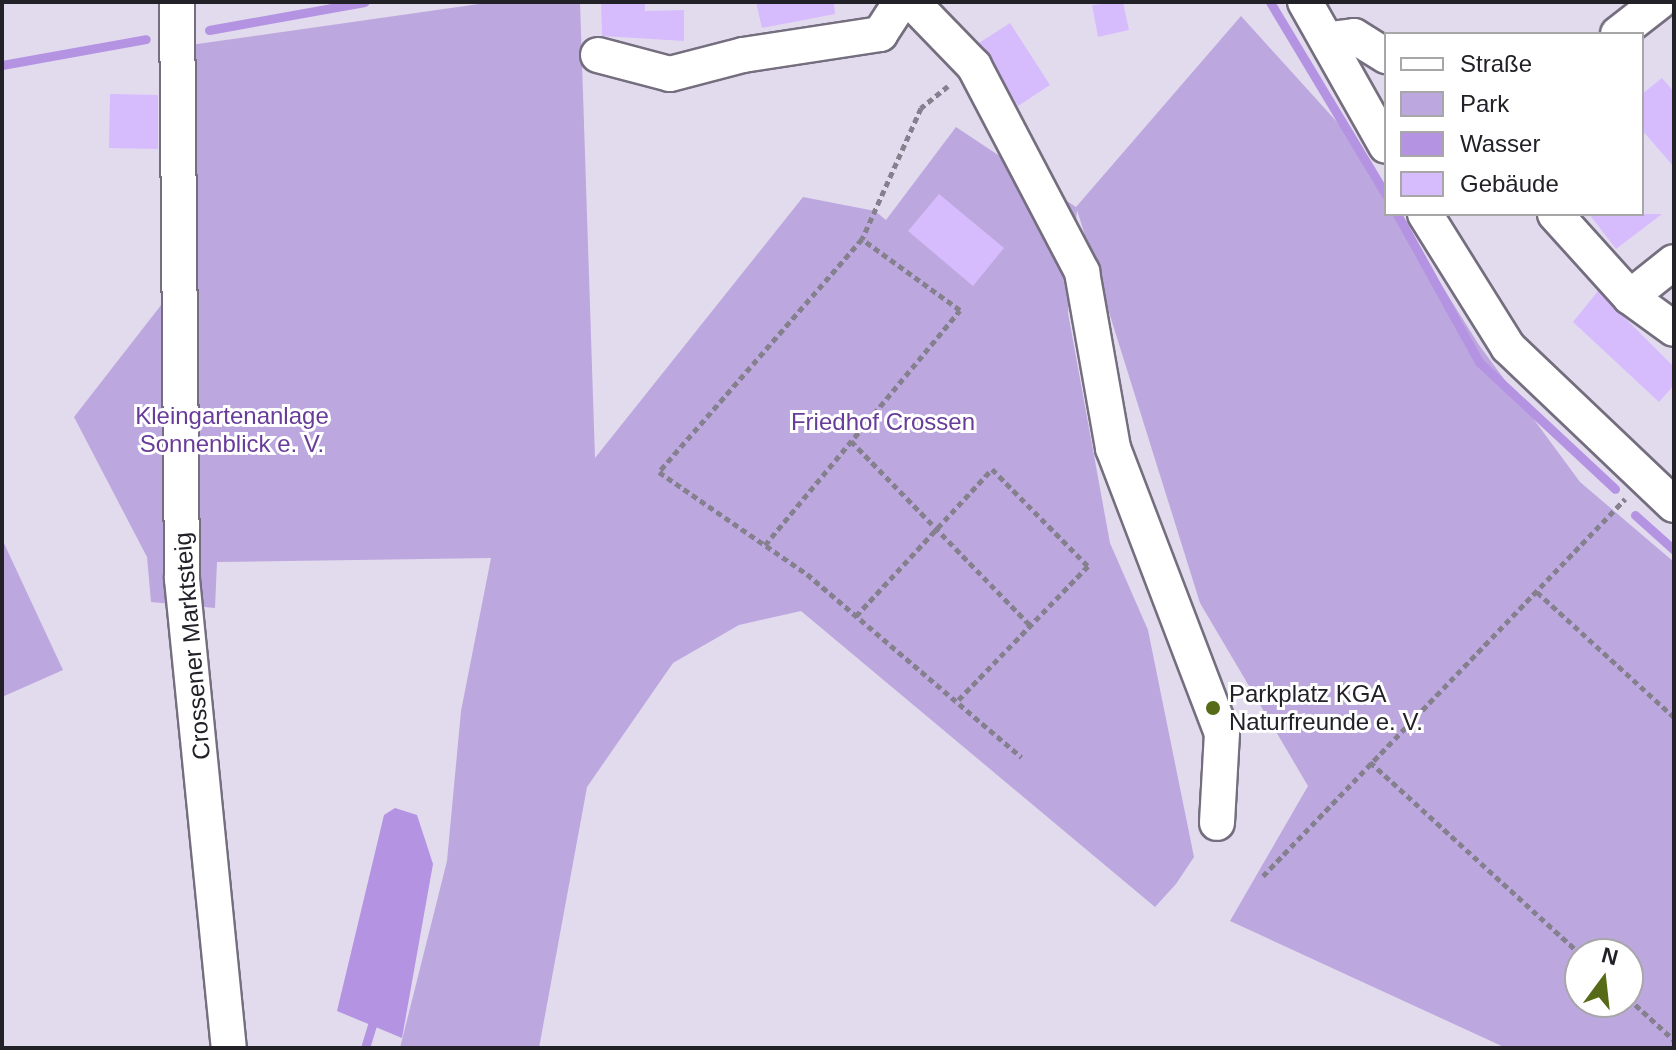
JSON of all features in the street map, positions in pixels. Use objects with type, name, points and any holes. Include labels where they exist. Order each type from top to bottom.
[{"type":"street","name":"Crossener Marktsteig","points":[[177,2],[182,579],[229,1048]]},
{"type":"street","points":[[598,55],[670,74],[743,55],[880,34],[901,2]]},
{"type":"street","points":[[912,2],[974,66],[1082,272],[1113,448],[1222,733],[1217,823]]},
{"type":"street","points":[[1305,2],[1330,39],[1384,142]]},
{"type":"street","points":[[1621,32],[1659,2]]},
{"type":"street","points":[[1330,39],[1354,36],[1384,55]]},
{"type":"street","points":[[1426,216],[1508,347],[1674,505]]},
{"type":"street","points":[[1557,216],[1630,297],[1674,329]]},
{"type":"street","points":[[1630,297],[1674,262]]},
{"type":"path","points":[[974,66],[921,108],[862,239],[659,472],[765,545],[856,616],[1021,757]]},
{"type":"path","points":[[765,545],[960,310],[862,239]]},
{"type":"path","points":[[851,441],[1030,625]]},
{"type":"path","points":[[856,616],[992,469],[1088,566],[956,702]]},
{"type":"path","points":[[1263,876],[1645,478]]},
{"type":"path","points":[[1537,592],[1674,717]]},
{"type":"path","points":[[1370,762],[1564,939]]},
{"type":"path","points":[[1644,1013],[1674,1040]]},
{"type":"green space","points":[[493,2],[580,2],[595,458],[803,197],[875,211],[886,220],[956,127],[1076,207],[1241,16],[1347,133],[1384,193],[1384,216],[1398,216],[1479,345],[1580,482],[1674,562],[1674,1048],[1506,1048],[1230,921],[1308,786],[1200,603],[1077,210],[1068,313],[1110,543],[1148,630],[1194,857],[1176,884],[1155,907],[801,611],[739,625],[673,663],[587,787],[539,1048],[400,1048],[447,861],[461,711],[491,558],[217,562],[215,608],[151,602],[147,557],[74,417],[165,300],[190,45]]},
{"type":"green space","points":[[2,539],[63,670],[2,697]]},
{"type":"water","points":[[395,808],[417,815],[433,864],[402,1038],[337,1011],[384,815]]},
{"type":"building","points":[[601,2],[645,2],[645,11],[684,10],[684,41],[602,36]]},
{"type":"building","points":[[756,2],[834,2],[835,14],[762,28]]},
{"type":"building","points":[[1123,2],[1129,30],[1098,37],[1092,5]]},
{"type":"building","points":[[1010,23],[1050,85],[1018,106],[979,43]]},
{"type":"building","points":[[1662,78],[1674,92],[1674,167],[1644,132],[1644,92]]},
{"type":"building","points":[[110,94],[158,95],[158,149],[109,148]]},
{"type":"building","points":[[939,194],[1004,248],[973,286],[908,231]]},
{"type":"building","points":[[1662,214],[1616,249],[1591,216]]},
{"type":"building","points":[[1598,291],[1674,367],[1674,385],[1659,402],[1573,322]]},
{"type":"waterway","points":[[209,30],[365,2]]},
{"type":"waterway","points":[[1270,2],[1384,192]]},
{"type":"waterway","points":[[2,65],[146,39]]},
{"type":"waterway","points":[[1398,216],[1479,362],[1615,489]]},
{"type":"waterway","points":[[1635,515],[1674,550]]},
{"type":"waterway","points":[[365,1048],[372,1025]]},
{"type":"place","name":"Parkplatz KGA Naturfreunde e. V.","points":[[1213,708]]},
{"type":"park label","name":"Friedhof Crossen","points":[[883,422]]},
{"type":"park label","name":"Kleingartenanlage Sonnenblick e. V.","points":[[232,430]]}]
